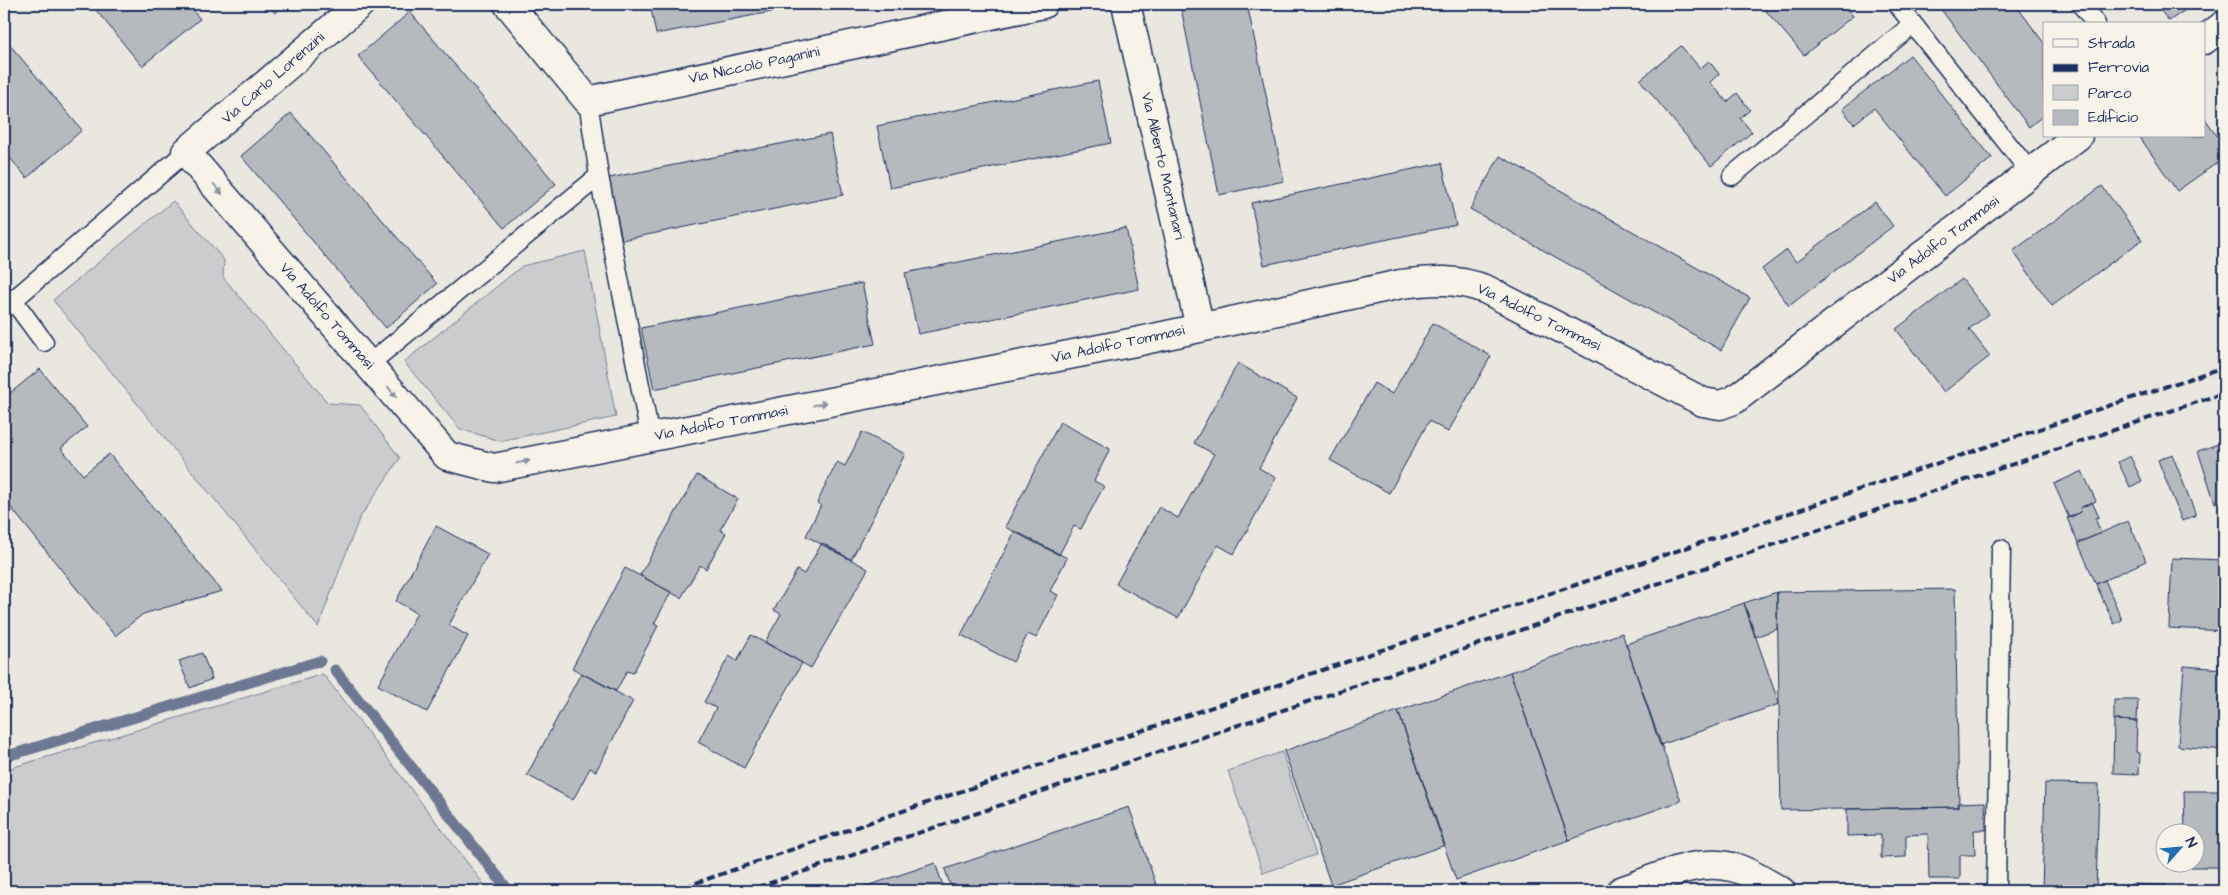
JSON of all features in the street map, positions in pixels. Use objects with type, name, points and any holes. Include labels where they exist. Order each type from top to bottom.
[{"type":"street","name":"Via Carlo Lorenzini","points":[[186,152],[360,4]]},
{"type":"street","points":[[508,4],[588,101]]},
{"type":"street","name":"Via Niccolò Paganini","points":[[588,101],[1043,4]]},
{"type":"street","name":"Via Alberto Montanari","points":[[1126,4],[1200,328]]},
{"type":"street","points":[[2206,38],[2224,25]]},
{"type":"street","name":"Via Adolfo Tommasi","points":[[186,152],[447,456],[494,468],[1200,328],[1401,284],[1451,280],[1468,282],[1590,341],[1703,402],[1720,405],[1742,394],[2075,138]]},
{"type":"street","points":[[1621,891],[1690,867],[1710,864],[1737,868],[1781,891]]},
{"type":"lane","points":[[1896,4],[2031,173]]},
{"type":"lane","points":[[2081,4],[2094,22]]},
{"type":"lane","points":[[1732,176],[1913,24]]},
{"type":"lane","points":[[588,101],[599,176],[650,436]]},
{"type":"lane","points":[[44,342],[8,304],[186,152]]},
{"type":"lane","points":[[369,364],[599,176]]},
{"type":"lane","points":[[1996,891],[2001,549]]},
{"type":"green space","points":[[173,201],[224,260],[223,277],[328,403],[360,405],[400,458],[359,519],[318,627],[53,300]]},
{"type":"green space","points":[[585,251],[616,417],[500,441],[460,429],[404,362],[522,266]]},
{"type":"green space","points":[[323,674],[489,891],[4,891],[4,770]]},
{"type":"green space","points":[[1282,752],[1316,855],[1263,873],[1228,771]]},
{"type":"building","points":[[91,4],[188,4],[200,19],[142,66]]},
{"type":"building","points":[[267,4],[286,4],[275,13]]},
{"type":"building","points":[[650,4],[813,4],[656,34]]},
{"type":"building","points":[[1200,4],[1247,4],[1284,181],[1219,195],[1181,8]]},
{"type":"building","points":[[1760,4],[1844,4],[1853,16],[1804,55]]},
{"type":"building","points":[[1937,4],[2015,4],[2043,42],[2043,116],[2029,127]]},
{"type":"building","points":[[2155,4],[2194,4],[2169,21]]},
{"type":"building","points":[[410,12],[556,184],[504,228],[358,56]]},
{"type":"building","points":[[4,38],[82,130],[27,178],[4,151]]},
{"type":"building","points":[[1681,46],[1700,68],[1709,61],[1719,74],[1710,82],[1727,102],[1737,93],[1750,110],[1740,118],[1752,132],[1711,166],[1640,80]]},
{"type":"building","points":[[1910,55],[1992,158],[1945,196],[1874,108],[1854,124],[1842,109]]},
{"type":"building","points":[[1098,81],[1111,143],[890,188],[877,126]]},
{"type":"building","points":[[291,113],[437,284],[386,328],[241,156]]},
{"type":"building","points":[[2206,120],[2224,146],[2224,158],[2177,191],[2140,138],[2206,138]]},
{"type":"building","points":[[830,134],[843,195],[622,240],[609,178]]},
{"type":"building","points":[[1500,156],[1750,298],[1721,350],[1470,209]]},
{"type":"building","points":[[1442,163],[1456,225],[1264,265],[1251,203]]},
{"type":"building","points":[[2102,186],[2142,240],[2052,306],[2013,251]]},
{"type":"building","points":[[1875,202],[1893,226],[1789,306],[1762,269],[1787,250],[1796,262]]},
{"type":"building","points":[[1126,228],[1139,289],[918,334],[905,273]]},
{"type":"building","points":[[1962,279],[1989,314],[1969,329],[1990,356],[1944,392],[1896,329]]},
{"type":"building","points":[[862,283],[875,344],[654,389],[641,328]]},
{"type":"building","points":[[1433,323],[1491,356],[1448,432],[1429,421],[1389,493],[1330,460],[1374,383],[1392,394]]},
{"type":"building","points":[[1238,363],[1297,398],[1259,468],[1276,478],[1234,554],[1218,545],[1178,618],[1116,584],[1159,507],[1178,518],[1214,454],[1194,443]]},
{"type":"building","points":[[40,369],[87,427],[61,448],[83,475],[109,454],[222,591],[143,614],[115,636],[4,499],[4,398]]},
{"type":"building","points":[[1060,422],[1110,449],[1094,481],[1104,486],[1081,529],[1074,526],[1059,555],[1005,527]]},
{"type":"building","points":[[862,432],[905,454],[851,560],[806,536],[821,505],[817,503],[837,462],[845,466]]},
{"type":"building","points":[[2224,442],[2224,500],[2215,503],[2198,451]]},
{"type":"building","points":[[2172,454],[2196,515],[2182,521],[2158,460]]},
{"type":"building","points":[[2130,456],[2142,481],[2130,487],[2118,462]]},
{"type":"building","points":[[2082,471],[2096,501],[2080,508],[2081,512],[2069,518],[2054,484]]},
{"type":"building","points":[[697,475],[738,499],[720,530],[726,533],[706,569],[700,565],[681,598],[640,575]]},
{"type":"building","points":[[2092,502],[2099,517],[2095,518],[2101,533],[2078,543],[2067,518],[2081,512],[2080,508]]},
{"type":"building","points":[[2128,521],[2146,561],[2096,584],[2078,543]]},
{"type":"building","points":[[436,526],[488,554],[449,625],[468,636],[427,712],[378,685],[417,613],[396,601]]},
{"type":"building","points":[[1015,531],[1067,558],[1050,591],[1058,595],[1036,638],[1028,634],[1013,662],[961,635]]},
{"type":"building","points":[[822,543],[868,569],[811,668],[765,642],[781,614],[774,610],[797,570],[804,574]]},
{"type":"building","points":[[2172,558],[2224,560],[2224,631],[2169,628]]},
{"type":"building","points":[[625,568],[671,592],[654,624],[658,626],[633,673],[627,671],[616,691],[572,668]]},
{"type":"building","points":[[2105,580],[2122,620],[2114,624],[2096,584]]},
{"type":"building","points":[[1955,589],[1959,807],[1781,810],[1777,592]]},
{"type":"building","points":[[1777,592],[1777,629],[1755,637],[1744,603]]},
{"type":"building","points":[[1744,603],[1779,704],[1660,745],[1626,644]]},
{"type":"building","points":[[1622,633],[1681,801],[1569,840],[1510,672]]},
{"type":"building","points":[[751,635],[802,663],[744,768],[698,742],[716,708],[704,702],[729,656],[737,661]]},
{"type":"building","points":[[202,653],[212,679],[190,688],[179,661]]},
{"type":"building","points":[[2184,666],[2224,669],[2224,750],[2178,746]]},
{"type":"building","points":[[1510,672],[1569,840],[1456,880],[1398,711]]},
{"type":"building","points":[[581,673],[633,701],[596,771],[590,768],[573,800],[527,775]]},
{"type":"building","points":[[2114,700],[2138,700],[2137,721],[2114,720]]},
{"type":"building","points":[[1398,711],[1445,845],[1331,885],[1284,751]]},
{"type":"building","points":[[2114,720],[2137,721],[2136,752],[2140,753],[2139,774],[2113,773]]},
{"type":"building","points":[[2045,783],[2099,784],[2096,891],[2042,891]]},
{"type":"building","points":[[2184,791],[2224,791],[2224,867],[2206,867],[2206,822],[2185,822]]},
{"type":"building","points":[[1985,802],[1986,830],[1974,830],[1975,855],[1960,855],[1960,879],[1929,879],[1928,834],[1906,835],[1906,857],[1881,858],[1881,835],[1847,836],[1847,809],[1959,807],[1958,803]]},
{"type":"building","points":[[1129,807],[1158,890],[952,891],[945,869]]},
{"type":"building","points":[[935,863],[945,891],[852,891]]},
{"type":"building","points":[[2131,884],[2160,885],[2160,891],[2131,891]]},
{"type":"building","points":[[2160,885],[2166,885],[2165,889],[2185,891],[2160,891]]},
{"type":"waterway","points":[[4,757],[320,661]]},
{"type":"waterway","points":[[335,670],[509,891]]},
{"type":"railway","points":[[673,891],[885,817],[2224,367]]},
{"type":"railway","points":[[746,891],[2224,393]]}]
